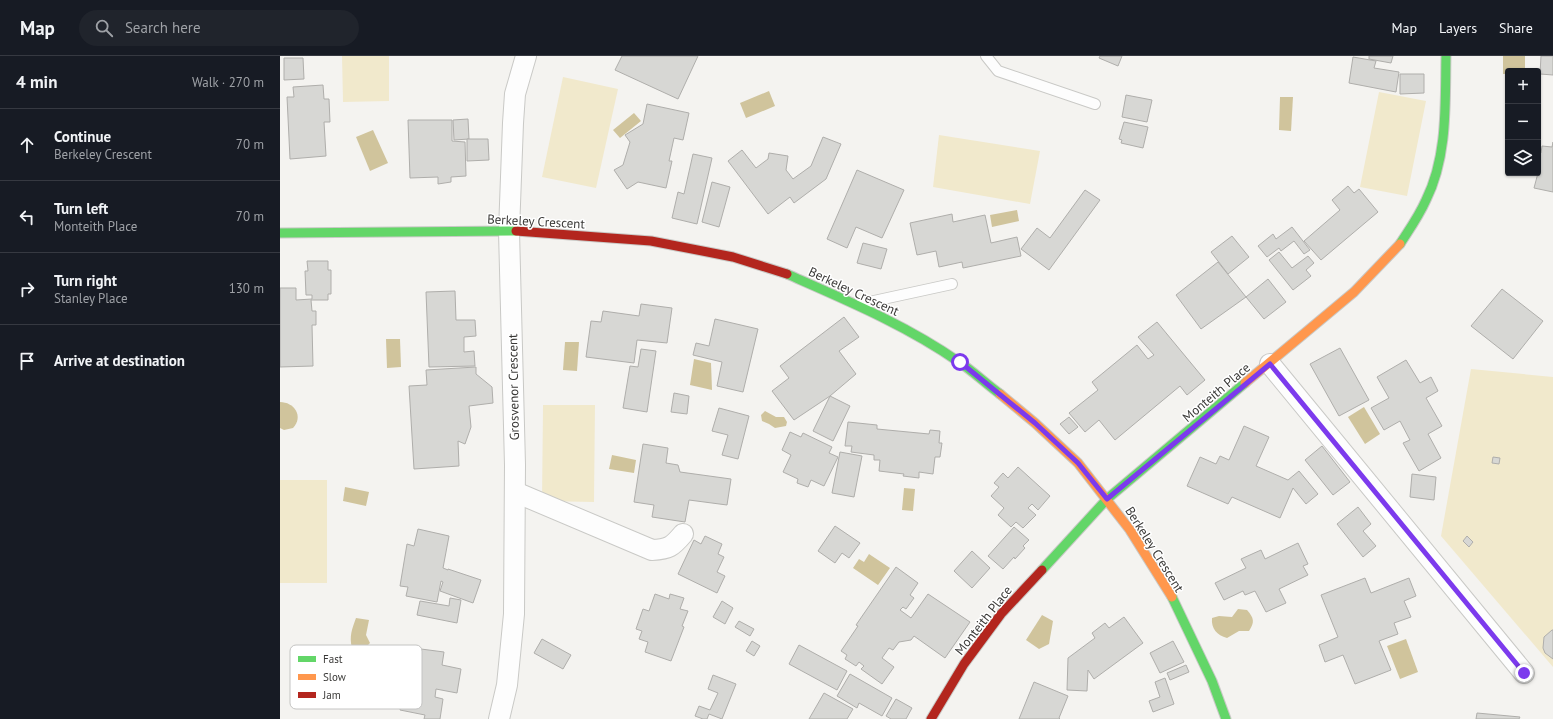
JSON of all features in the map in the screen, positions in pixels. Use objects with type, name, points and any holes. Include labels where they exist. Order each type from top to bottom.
[{"type":"street","name":"Grosvenor Crescent","points":[[499,719],[507,685],[514,614],[515,492],[509,231],[515,94],[526,56]]},
{"type":"street","name":"Monteith Place","points":[[931,719],[964,664],[1002,614],[1107,499],[1270,364],[1354,292],[1398,247],[1414,223],[1427,199],[1434,180],[1442,146],[1445,106],[1446,56]]},
{"type":"street","name":"Berkeley Crescent","points":[[280,233],[509,231],[651,241],[733,257],[780,271],[857,305],[920,337],[966,367],[1035,423],[1078,463],[1107,499],[1130,530],[1167,588],[1209,674],[1226,719]]},
{"type":"street","points":[[1270,364],[1524,673]]},
{"type":"street","points":[[515,492],[652,550],[664,550],[673,546],[683,534]]},
{"type":"lane","points":[[986,56],[998,70],[1095,104]]},
{"type":"lane","points":[[857,305],[952,284]]},
{"type":"shaded area","points":[[342,56],[389,56],[389,101],[343,102]]},
{"type":"shaded area","points":[[1503,56],[1525,56],[1525,68],[1505,68],[1505,74],[1503,74]]},
{"type":"shaded area","points":[[563,77],[618,89],[596,188],[542,177]]},
{"type":"shaded area","points":[[769,91],[775,106],[746,118],[740,103]]},
{"type":"shaded area","points":[[1379,92],[1426,101],[1407,196],[1360,187]]},
{"type":"shaded area","points":[[1280,97],[1293,97],[1291,131],[1279,130]]},
{"type":"shaded area","points":[[634,113],[641,121],[620,138],[613,130]]},
{"type":"shaded area","points":[[373,130],[388,163],[370,171],[356,137]]},
{"type":"shaded area","points":[[939,135],[1040,151],[1030,204],[933,187]]},
{"type":"shaded area","points":[[1017,210],[1019,221],[992,227],[990,215]]},
{"type":"shaded area","points":[[386,339],[400,339],[401,367],[387,368]]},
{"type":"shaded area","points":[[565,342],[579,342],[577,371],[563,370]]},
{"type":"shaded area","points":[[694,359],[711,363],[712,390],[690,385]]},
{"type":"shaded area","points":[[1471,369],[1553,377],[1553,667],[1441,536]]},
{"type":"shaded area","points":[[280,402],[289,404],[296,410],[298,419],[293,428],[284,430],[280,428]]},
{"type":"shaded area","points":[[543,405],[595,405],[594,502],[542,501]]},
{"type":"shaded area","points":[[1364,407],[1380,434],[1365,444],[1348,417]]},
{"type":"shaded area","points":[[765,411],[776,417],[784,417],[787,422],[786,426],[775,428],[762,421],[761,415]]},
{"type":"shaded area","points":[[612,455],[636,460],[634,473],[609,469]]},
{"type":"shaded area","points":[[280,480],[327,480],[327,583],[280,583]]},
{"type":"shaded area","points":[[345,487],[369,492],[366,506],[343,501]]},
{"type":"shaded area","points":[[904,488],[915,489],[913,511],[902,510]]},
{"type":"shaded area","points":[[869,554],[890,568],[878,585],[853,568],[859,559],[864,562]]},
{"type":"shaded area","points":[[1238,609],[1247,610],[1251,615],[1253,623],[1249,631],[1239,631],[1227,638],[1215,631],[1212,618],[1219,616],[1232,617]]},
{"type":"shaded area","points":[[1042,615],[1053,621],[1049,644],[1039,649],[1026,640]]},
{"type":"shaded area","points":[[356,618],[369,620],[366,635],[370,643],[368,645],[351,645],[352,629]]},
{"type":"shaded area","points":[[1406,639],[1418,672],[1400,679],[1387,646]]},
{"type":"building","points":[[622,56],[698,56],[678,99],[615,70]]},
{"type":"building","points":[[1100,56],[1122,56],[1118,66],[1099,58]]},
{"type":"building","points":[[1369,56],[1393,56],[1391,63],[1369,59]]},
{"type":"building","points":[[1541,56],[1553,56],[1553,75],[1541,74]]},
{"type":"building","points":[[1353,57],[1376,61],[1374,68],[1399,72],[1396,92],[1349,83]]},
{"type":"building","points":[[284,58],[303,58],[304,79],[284,80]]},
{"type":"building","points":[[1400,74],[1424,74],[1424,93],[1400,94]]},
{"type":"building","points":[[323,85],[324,99],[329,99],[330,122],[324,122],[326,156],[290,159],[287,97],[294,97],[293,87]]},
{"type":"building","points":[[1126,95],[1152,100],[1147,122],[1122,117]]},
{"type":"building","points":[[647,104],[689,113],[683,140],[674,138],[669,161],[672,161],[666,188],[638,182],[627,189],[614,170],[623,165],[630,142],[625,135],[643,124]]},
{"type":"building","points":[[468,119],[469,139],[454,140],[453,120]]},
{"type":"building","points":[[408,120],[452,120],[452,141],[465,142],[466,176],[451,177],[451,182],[438,184],[438,177],[410,178]]},
{"type":"building","points":[[1124,122],[1148,127],[1143,148],[1121,143],[1122,140],[1119,139]]},
{"type":"building","points":[[823,137],[841,144],[826,179],[794,203],[790,197],[768,214],[728,161],[742,150],[756,168],[768,159],[769,153],[788,156],[786,170],[793,179],[811,166]]},
{"type":"building","points":[[467,139],[488,139],[489,160],[467,161]]},
{"type":"building","points":[[1553,142],[1553,192],[1534,188],[1537,176],[1541,176],[1542,146],[1552,147]]},
{"type":"building","points":[[693,154],[712,158],[697,224],[672,218],[678,192],[684,194]]},
{"type":"building","points":[[857,170],[904,190],[882,238],[856,227],[847,248],[827,239]]},
{"type":"building","points":[[712,182],[730,187],[719,227],[702,222]]},
{"type":"building","points":[[1348,186],[1354,193],[1359,189],[1378,212],[1321,260],[1304,241],[1340,210],[1332,200]]},
{"type":"building","points":[[1085,190],[1100,200],[1049,270],[1021,249],[1037,228],[1050,238]]},
{"type":"building","points":[[952,214],[953,222],[985,215],[991,243],[1017,237],[1021,256],[963,268],[962,262],[939,267],[936,251],[917,255],[910,223]]},
{"type":"building","points":[[1292,227],[1310,250],[1304,254],[1294,241],[1281,251],[1279,248],[1267,257],[1258,246],[1273,234],[1276,239]]},
{"type":"building","points":[[1232,236],[1249,257],[1228,274],[1211,252]]},
{"type":"building","points":[[863,243],[887,249],[881,269],[857,263]]},
{"type":"building","points":[[1279,252],[1292,268],[1308,256],[1314,263],[1306,270],[1311,276],[1293,290],[1269,260]]},
{"type":"building","points":[[307,261],[328,261],[328,270],[331,270],[331,294],[328,294],[328,300],[311,300],[312,311],[316,311],[316,325],[312,325],[313,366],[280,367],[280,288],[296,288],[296,300],[312,299],[312,295],[306,295],[305,271],[308,271]]},
{"type":"building","points":[[1218,262],[1246,297],[1201,329],[1176,295]]},
{"type":"building","points":[[1268,279],[1286,302],[1264,319],[1246,297]]},
{"type":"building","points":[[1502,289],[1543,321],[1513,359],[1471,326]]},
{"type":"building","points":[[455,291],[456,320],[475,320],[476,336],[464,337],[464,352],[474,351],[475,366],[429,367],[426,292]]},
{"type":"building","points":[[641,304],[672,308],[667,343],[637,340],[634,363],[586,357],[591,321],[601,322],[603,311],[639,316]]},
{"type":"building","points":[[844,317],[859,337],[839,351],[856,374],[830,396],[794,420],[772,391],[789,378],[780,366]]},
{"type":"building","points":[[715,319],[758,329],[743,392],[717,386],[722,362],[693,355],[696,343],[709,346]]},
{"type":"building","points":[[1157,322],[1205,380],[1187,395],[1180,386],[1115,440],[1099,420],[1085,432],[1069,413],[1098,390],[1092,382],[1137,345],[1148,359],[1154,355],[1138,337]]},
{"type":"building","points":[[1340,348],[1369,400],[1339,416],[1310,364]]},
{"type":"building","points":[[641,349],[656,351],[647,412],[623,408],[630,366],[638,367]]},
{"type":"building","points":[[1406,360],[1420,383],[1431,377],[1438,391],[1426,398],[1442,426],[1428,434],[1441,458],[1419,471],[1403,443],[1410,440],[1400,421],[1384,430],[1371,408],[1389,398],[1377,377]]},
{"type":"building","points":[[476,367],[476,374],[492,387],[493,403],[469,406],[471,427],[465,444],[458,441],[459,466],[414,469],[409,386],[427,385],[426,370]]},
{"type":"building","points":[[674,393],[689,396],[687,414],[671,412]]},
{"type":"building","points":[[830,396],[850,406],[833,441],[813,431]]},
{"type":"building","points":[[719,408],[749,416],[738,459],[722,455],[728,435],[712,431]]},
{"type":"building","points":[[1069,417],[1078,427],[1069,434],[1060,424]]},
{"type":"building","points":[[848,422],[877,425],[877,429],[929,434],[930,430],[940,431],[939,443],[942,443],[940,457],[935,457],[933,474],[919,472],[919,478],[903,476],[904,474],[879,471],[880,460],[874,460],[874,455],[851,452],[852,446],[845,446]]},
{"type":"building","points":[[1244,426],[1269,437],[1256,466],[1288,480],[1299,471],[1318,494],[1306,504],[1293,488],[1280,518],[1232,497],[1228,504],[1187,486],[1200,457],[1216,464],[1220,456],[1229,460]]},
{"type":"building","points":[[790,432],[801,437],[803,433],[832,447],[829,453],[838,457],[824,486],[811,480],[808,487],[797,483],[798,479],[783,472],[791,455],[782,450]]},
{"type":"building","points":[[643,444],[668,448],[666,463],[678,465],[680,472],[731,479],[727,505],[689,500],[685,522],[652,517],[654,505],[634,502]]},
{"type":"building","points":[[1322,446],[1350,482],[1333,495],[1305,460]]},
{"type":"building","points":[[840,452],[862,456],[854,497],[832,493]]},
{"type":"building","points":[[1493,457],[1500,458],[1499,464],[1492,463]]},
{"type":"building","points":[[1018,467],[1050,496],[1038,510],[1032,504],[1028,508],[1036,515],[1023,528],[1016,522],[1011,527],[998,515],[1004,508],[991,496],[999,487],[994,483],[1003,473],[1008,478]]},
{"type":"building","points":[[1412,474],[1436,477],[1434,500],[1410,497]]},
{"type":"building","points":[[1358,507],[1371,524],[1363,531],[1376,546],[1363,557],[1337,524]]},
{"type":"building","points":[[835,526],[860,543],[849,558],[842,553],[835,563],[818,551]]},
{"type":"building","points":[[1014,527],[1029,540],[1023,546],[1025,548],[1003,569],[988,556]]},
{"type":"building","points":[[418,529],[449,536],[443,568],[481,580],[473,603],[440,591],[443,582],[441,581],[437,602],[406,596],[408,587],[400,586],[407,544],[414,546]]},
{"type":"building","points":[[705,536],[722,544],[718,554],[724,557],[717,572],[725,576],[717,593],[678,574],[694,540],[701,544]]},
{"type":"building","points":[[1467,536],[1473,542],[1469,547],[1463,541]]},
{"type":"building","points":[[1298,543],[1308,564],[1303,566],[1308,575],[1279,589],[1286,603],[1266,612],[1255,591],[1245,595],[1243,591],[1224,600],[1215,583],[1246,568],[1241,559],[1261,550],[1265,559]]},
{"type":"building","points":[[972,551],[990,568],[972,588],[954,571]]},
{"type":"building","points":[[896,567],[918,583],[910,595],[914,598],[906,609],[903,607],[900,610],[911,618],[928,594],[970,622],[945,658],[914,636],[911,640],[899,642],[893,650],[889,648],[882,658],[894,667],[882,684],[861,669],[864,666],[859,662],[856,666],[845,659],[847,655],[841,651],[858,626],[856,625]]},
{"type":"building","points":[[1365,578],[1371,593],[1409,578],[1416,596],[1404,601],[1411,617],[1394,623],[1398,634],[1379,641],[1391,670],[1355,684],[1343,655],[1325,662],[1319,645],[1338,637],[1321,595]]},
{"type":"building","points":[[655,594],[669,599],[670,594],[684,598],[680,609],[688,611],[682,626],[684,627],[671,661],[645,652],[648,642],[639,639],[642,631],[636,629],[643,609],[649,611]]},
{"type":"building","points":[[450,598],[461,600],[457,623],[417,615],[420,601],[449,606]]},
{"type":"building","points":[[722,601],[733,608],[725,624],[713,617]]},
{"type":"building","points":[[1124,617],[1143,643],[1094,679],[1088,670],[1087,691],[1067,690],[1068,658],[1095,638],[1092,633],[1105,623],[1109,628]]},
{"type":"building","points":[[739,621],[754,629],[750,636],[735,627]]},
{"type":"building","points":[[1552,630],[1553,659],[1545,653],[1543,648],[1544,637]]},
{"type":"building","points":[[542,639],[571,655],[563,669],[534,653]]},
{"type":"building","points":[[752,641],[760,646],[754,656],[746,651]]},
{"type":"building","points":[[1173,641],[1184,662],[1160,673],[1150,653]]},
{"type":"building","points":[[799,645],[847,671],[837,690],[789,664]]},
{"type":"building","points":[[422,649],[444,652],[442,665],[461,669],[457,693],[436,689],[435,697],[443,699],[440,719],[424,719],[425,715],[400,710],[422,709]]},
{"type":"building","points":[[1186,665],[1189,672],[1170,680],[1167,673]]},
{"type":"building","points":[[850,674],[892,698],[882,716],[859,703],[857,708],[837,696]]},
{"type":"building","points":[[713,675],[736,684],[722,719],[709,714],[707,719],[703,719],[695,716],[699,706],[710,710],[718,693],[708,689]]},
{"type":"building","points":[[1165,678],[1174,704],[1153,712],[1149,701],[1160,697],[1155,682]]},
{"type":"building","points":[[1034,682],[1068,696],[1059,718],[1060,719],[1019,719]]},
{"type":"building","points":[[824,693],[853,709],[847,719],[809,719]]},
{"type":"building","points":[[896,699],[912,708],[906,719],[891,719],[886,716]]},
{"type":"building","points":[[1477,713],[1520,717],[1519,719],[1476,719]]},
{"type":"traffic: fast","points":[[1400,244],[1423,206],[1433,183],[1438,166],[1444,129],[1446,56]]},
{"type":"traffic: fast","points":[[280,233],[516,231]]},
{"type":"traffic: fast","points":[[787,274],[875,314],[918,336],[964,366],[1000,394]]},
{"type":"traffic: fast","points":[[1042,570],[1107,499],[1245,383]]},
{"type":"traffic: fast","points":[[1172,597],[1212,681],[1226,719]]},
{"type":"traffic: slow","points":[[1245,383],[1354,292],[1400,244]]},
{"type":"traffic: slow","points":[[1000,394],[1035,423],[1078,463],[1130,530],[1172,597]]},
{"type":"traffic: jam","points":[[516,231],[651,241],[733,257],[787,274]]},
{"type":"traffic: jam","points":[[931,719],[964,664],[1001,614],[1042,570]]},
{"type":"route","points":[[960,362],[1000,393],[1078,463],[1107,499],[1270,364],[1524,673]]}]
